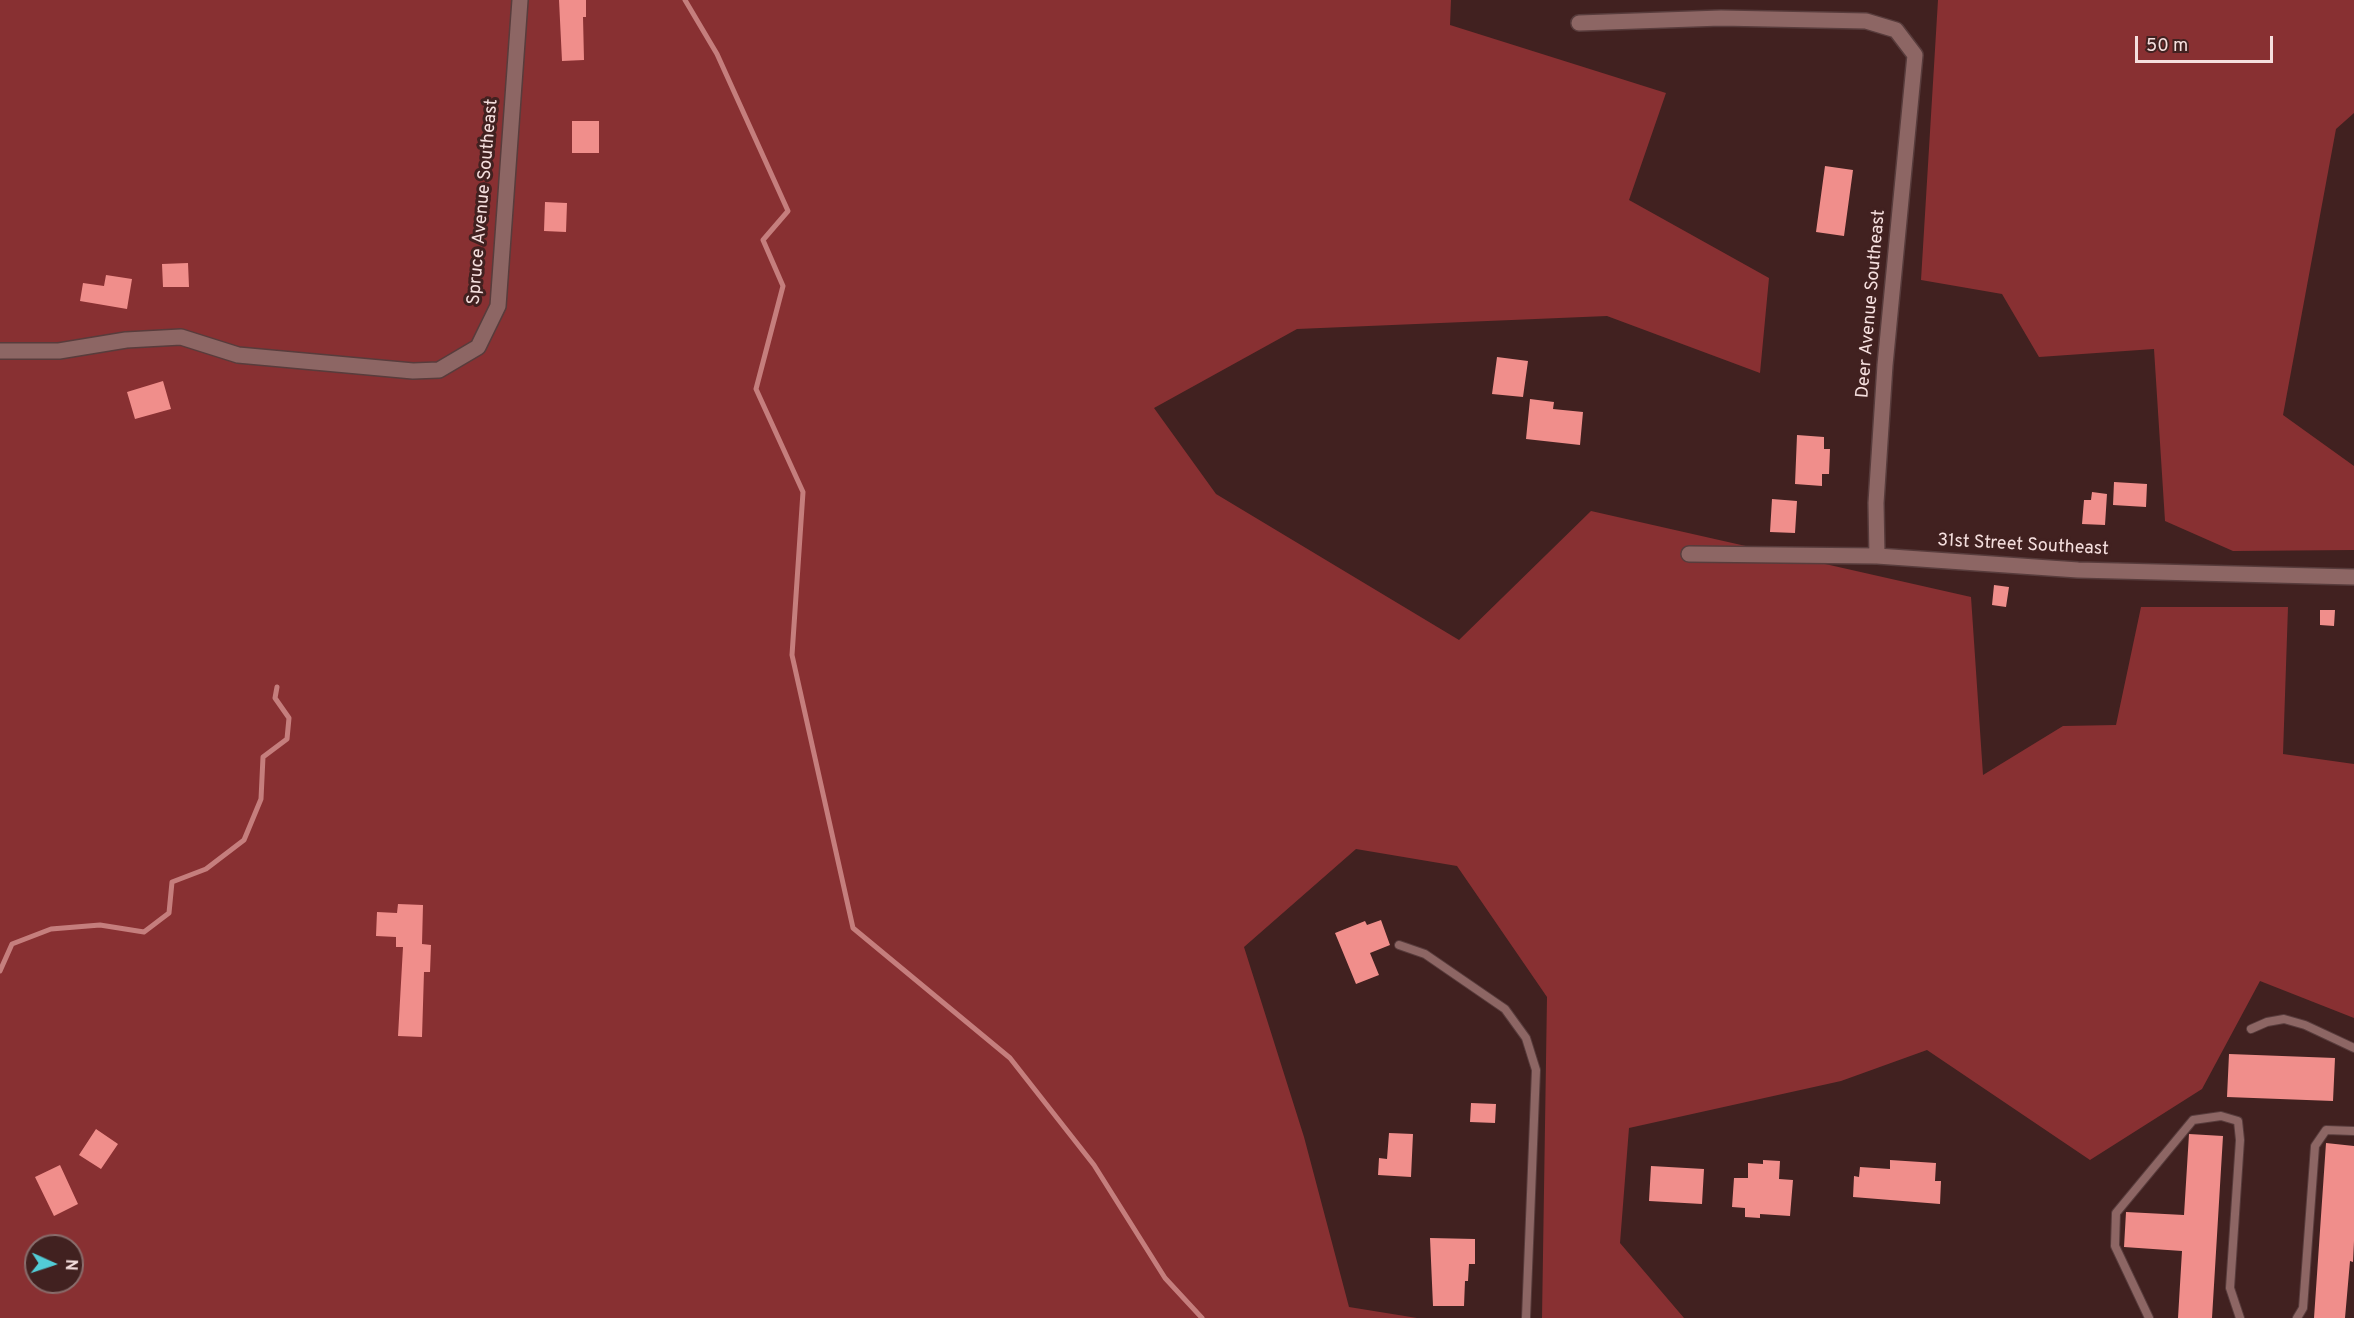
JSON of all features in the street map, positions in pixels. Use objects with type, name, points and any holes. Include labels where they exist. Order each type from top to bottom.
[{"type":"street","name":"Spruce Avenue Southeast","points":[[0,351],[58,351],[126,340],[181,337],[238,355],[413,371],[439,370],[478,347],[498,306],[520,0]]},
{"type":"street","name":"Deer Avenue Southeast","points":[[1578,23],[1721,18],[1866,21],[1896,30],[1915,55],[1885,365],[1876,503],[1877,556]]},
{"type":"street","name":"31st Street Southeast","points":[[1689,554],[1877,556],[2078,570],[2354,577]]},
{"type":"lane","points":[[1399,945],[1425,954],[1505,1009],[1526,1038],[1536,1070],[1526,1318]]},
{"type":"lane","points":[[2251,1029],[2284,1019],[2305,1025],[2354,1048]]},
{"type":"lane","points":[[2149,1318],[2115,1246],[2116,1213],[2193,1120],[2221,1116],[2238,1121],[2240,1140],[2230,1288],[2240,1318]]},
{"type":"lane","points":[[2297,1318],[2303,1308],[2315,1146],[2326,1130],[2354,1131]]},
{"type":"shaded area","points":[[0,0],[1451,0],[1450,25],[1666,93],[1629,200],[1769,278],[1760,373],[1607,316],[1297,329],[1154,408],[1216,494],[1459,640],[1591,511],[1971,597],[1983,775],[2063,726],[2116,725],[2141,607],[2288,607],[2283,754],[2354,764],[2354,1018],[2260,981],[2202,1089],[2090,1160],[1927,1050],[1841,1081],[1629,1128],[1620,1243],[1684,1318],[1542,1318],[1547,997],[1457,866],[1356,849],[1244,947],[1304,1137],[1349,1307],[1417,1318],[0,1318]]},
{"type":"shaded area","points":[[1938,0],[2354,0],[2354,113],[2336,129],[2283,415],[2354,466],[2354,550],[2233,551],[2165,521],[2154,349],[2039,357],[2002,294],[1921,280]]},
{"type":"building","points":[[559,0],[586,0],[586,17],[583,17],[584,60],[562,61]]},
{"type":"building","points":[[572,121],[599,121],[599,153],[572,153]]},
{"type":"building","points":[[1825,166],[1853,170],[1844,236],[1816,232]]},
{"type":"building","points":[[545,202],[567,203],[566,232],[544,231]]},
{"type":"building","points":[[188,263],[189,287],[163,287],[162,264]]},
{"type":"building","points":[[106,275],[132,279],[127,309],[80,301],[83,283],[104,286]]},
{"type":"building","points":[[1497,357],[1528,361],[1523,397],[1492,394]]},
{"type":"building","points":[[163,381],[171,409],[135,419],[127,392]]},
{"type":"building","points":[[1530,399],[1554,402],[1553,409],[1583,412],[1580,445],[1526,439]]},
{"type":"building","points":[[1797,435],[1824,437],[1824,449],[1830,449],[1829,474],[1822,474],[1822,486],[1795,484]]},
{"type":"building","points":[[2114,482],[2147,484],[2146,507],[2113,505]]},
{"type":"building","points":[[2092,492],[2107,494],[2105,525],[2082,524],[2084,500],[2091,500]]},
{"type":"building","points":[[1772,499],[1797,501],[1795,533],[1770,532]]},
{"type":"building","points":[[1994,585],[2009,587],[2006,607],[1992,605]]},
{"type":"building","points":[[2320,610],[2335,610],[2334,626],[2320,625]]},
{"type":"building","points":[[398,904],[423,905],[422,944],[431,945],[430,972],[424,972],[422,1037],[398,1036],[403,947],[396,947],[396,937],[376,936],[377,912],[397,913]]},
{"type":"building","points":[[1381,920],[1390,945],[1370,953],[1379,975],[1356,984],[1335,933],[1365,921],[1367,925]]},
{"type":"building","points":[[2229,1054],[2335,1058],[2333,1101],[2227,1097]]},
{"type":"building","points":[[1471,1103],[1496,1104],[1495,1123],[1470,1122]]},
{"type":"building","points":[[96,1129],[118,1144],[101,1169],[79,1155]]},
{"type":"building","points":[[1389,1133],[1413,1134],[1411,1177],[1378,1175],[1379,1158],[1387,1159]]},
{"type":"building","points":[[2189,1134],[2223,1136],[2212,1318],[2178,1318],[2182,1251],[2124,1247],[2126,1212],[2184,1215]]},
{"type":"building","points":[[2326,1143],[2354,1146],[2353,1262],[2350,1261],[2345,1318],[2314,1318]]},
{"type":"building","points":[[1763,1160],[1780,1161],[1779,1179],[1793,1180],[1790,1216],[1760,1214],[1760,1218],[1745,1217],[1745,1208],[1732,1207],[1734,1178],[1748,1178],[1748,1163],[1763,1164]]},
{"type":"building","points":[[1890,1160],[1936,1163],[1935,1181],[1941,1181],[1940,1204],[1853,1197],[1854,1176],[1859,1177],[1860,1167],[1890,1169]]},
{"type":"building","points":[[60,1165],[78,1204],[54,1216],[35,1177]]},
{"type":"building","points":[[1651,1166],[1704,1169],[1702,1204],[1649,1201]]},
{"type":"building","points":[[1430,1238],[1475,1239],[1475,1264],[1469,1264],[1468,1281],[1465,1281],[1464,1306],[1433,1306]]},
{"type":"waterway","points":[[685,0],[717,54],[788,211],[763,240],[783,286],[756,389],[803,492],[792,655],[853,928],[1010,1058],[1094,1165],[1165,1278],[1202,1318]]},
{"type":"waterway","points":[[0,971],[12,944],[51,929],[100,925],[144,932],[169,913],[172,882],[206,869],[244,840],[261,799],[263,757],[287,739],[289,718],[275,698],[277,687]]}]
